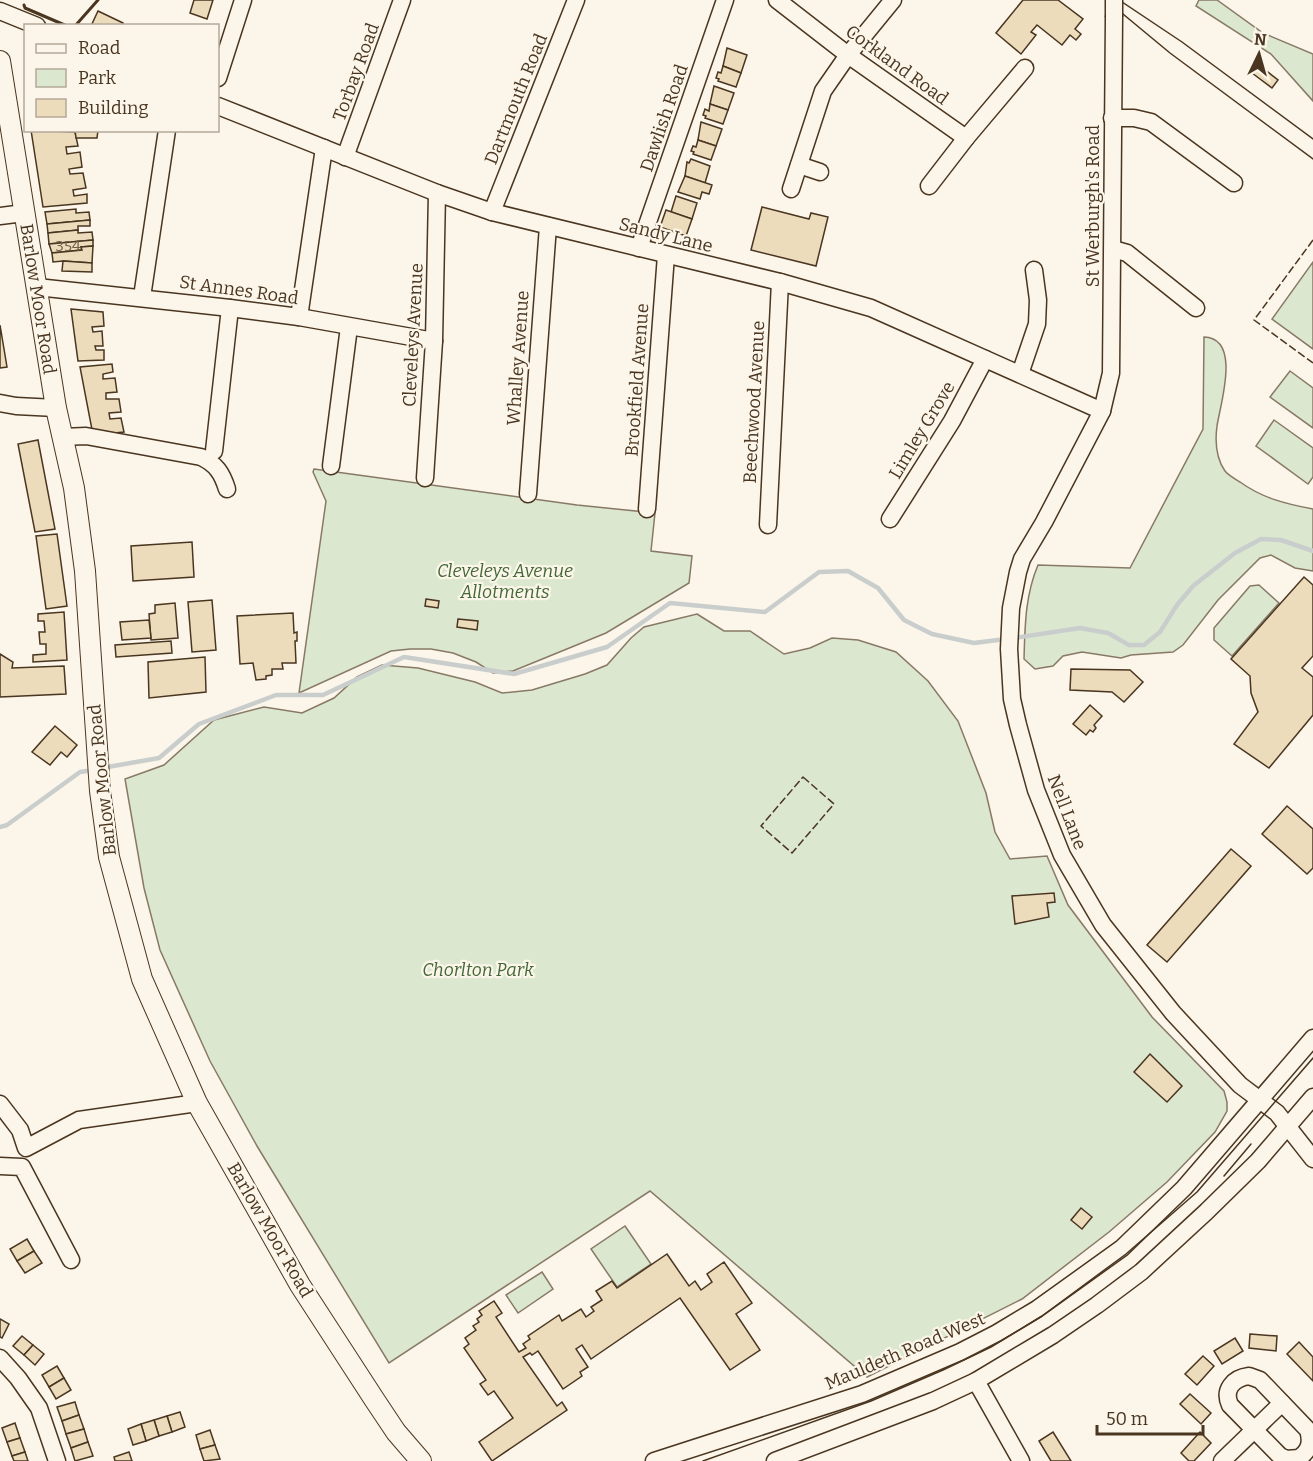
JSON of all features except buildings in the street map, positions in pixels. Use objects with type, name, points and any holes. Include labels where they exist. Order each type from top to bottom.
[{"type":"main road","name":"Barlow Moor Road","points":[[0,62],[56,408],[74,488],[81,537],[99,791],[111,866],[142,979],[197,1103],[300,1285],[385,1415],[421,1461]]},
{"type":"street","points":[[12,0],[17,10],[31,23]]},
{"type":"street","points":[[219,75],[243,0]]},
{"type":"street","name":"Torbay Road","points":[[345,157],[402,0]]},
{"type":"street","name":"Dartmouth Road","points":[[492,212],[576,0]]},
{"type":"street","name":"Dawlish Road","points":[[639,248],[725,0]]},
{"type":"street","name":"Corkland Road","points":[[777,0],[848,55],[966,138]]},
{"type":"street","points":[[791,189],[823,91],[848,55],[893,0]]},
{"type":"street","name":"St Werburgh's Road","points":[[1102,411],[1111,373],[1114,8]]},
{"type":"street","points":[[0,11],[31,23]]},
{"type":"street","points":[[929,186],[1025,68]]},
{"type":"street","name":"Sandy Lane","points":[[219,106],[437,193],[492,212],[780,282],[871,308],[1102,411]]},
{"type":"street","points":[[1112,118],[1134,118],[1151,122],[1234,183]]},
{"type":"street","points":[[142,297],[167,132]]},
{"type":"street","points":[[299,317],[324,148]]},
{"type":"street","points":[[799,165],[820,172]]},
{"type":"street","name":"Cleveleys Avenue","points":[[424,478],[434,341],[437,193]]},
{"type":"street","points":[[0,216],[24,213]]},
{"type":"street","name":"Whalley Avenue","points":[[528,494],[548,226]]},
{"type":"street","points":[[1113,249],[1127,253],[1196,308]]},
{"type":"street","name":"Brookfield Avenue","points":[[647,508],[666,255]]},
{"type":"street","points":[[1020,374],[1037,324],[1038,300],[1034,270]]},
{"type":"street","name":"Beechwood Avenue","points":[[768,525],[780,282]]},
{"type":"street","name":"St Annes Road","points":[[37,287],[142,297],[299,317],[434,341]]},
{"type":"street","points":[[214,451],[230,308]]},
{"type":"street","points":[[331,466],[349,327]]},
{"type":"street","name":"Limley Grove","points":[[890,519],[952,421],[985,359]]},
{"type":"street","points":[[1,406],[56,408]]},
{"type":"street","name":"Nell Lane","points":[[1102,411],[1022,559],[1018,572],[1011,608],[1009,649],[1012,699],[1024,749],[1036,790],[1062,855],[1103,925],[1150,985],[1227,1072],[1240,1085],[1277,1113],[1313,1159]]},
{"type":"street","points":[[62,437],[86,436],[201,457],[215,465],[220,471],[227,489]]},
{"type":"street","name":"Mauldeth Road West","points":[[654,1461],[856,1396],[960,1352],[1037,1309],[1122,1248],[1184,1188],[1313,1038]]},
{"type":"street","points":[[775,1461],[933,1401],[976,1380],[1053,1335],[1141,1272],[1250,1170],[1313,1097]]},
{"type":"street","points":[[0,1104],[20,1130],[26,1148],[79,1120],[197,1103]]},
{"type":"street","points":[[0,1166],[22,1167],[70,1260]]},
{"type":"street","points":[[0,1358],[18,1378],[39,1408],[57,1461]]},
{"type":"street","points":[[1242,1377],[1255,1377],[1308,1430],[1310,1442],[1304,1454],[1293,1460],[1280,1456],[1254,1431],[1230,1405],[1228,1395],[1231,1384],[1242,1377]]},
{"type":"street","points":[[976,1380],[1021,1461]]},
{"type":"street","points":[[1222,1461],[1282,1403]]},
{"type":"green space","points":[[1199,0],[1217,0],[1263,33],[1313,54],[1313,101],[1271,54],[1196,6]]},
{"type":"green space","points":[[1313,262],[1313,349],[1272,319]]},
{"type":"green space","points":[[1204,337],[1216,340],[1226,360],[1216,438],[1222,466],[1225,471],[1248,488],[1284,502],[1313,509],[1313,571],[1295,568],[1271,555],[1260,558],[1218,600],[1183,645],[1173,652],[1131,655],[1121,658],[1082,652],[1063,656],[1053,666],[1035,669],[1024,659],[1025,623],[1028,600],[1038,565],[1130,568],[1203,429]]},
{"type":"green space","points":[[1290,371],[1313,388],[1313,428],[1270,397]]},
{"type":"green space","points":[[1274,420],[1313,448],[1313,477],[1308,484],[1256,446]]},
{"type":"green space","name":"Cleveleys Avenue Allotments","points":[[314,469],[577,505],[655,513],[651,551],[692,556],[689,583],[606,633],[513,671],[493,673],[476,662],[453,653],[431,649],[410,649],[391,651],[299,693],[326,501],[313,472]]},
{"type":"green space","points":[[1259,585],[1279,603],[1232,656],[1214,640],[1214,628],[1250,586]]},
{"type":"green space","name":"Chorlton Park","points":[[697,614],[724,631],[750,631],[784,654],[810,648],[832,638],[858,640],[896,652],[928,681],[958,721],[986,793],[995,832],[1010,859],[1047,856],[1068,905],[1152,1017],[1224,1091],[1227,1111],[1215,1132],[1167,1182],[1109,1232],[1022,1299],[867,1377],[650,1191],[389,1363],[257,1146],[210,1061],[160,950],[144,888],[125,779],[164,765],[214,720],[264,707],[302,713],[334,698],[357,677],[382,665],[418,668],[475,682],[502,693],[532,690],[607,665],[644,627]]},
{"type":"green space","points":[[625,1226],[651,1264],[617,1287],[591,1249]]},
{"type":"green space","points":[[542,1272],[553,1289],[518,1313],[506,1295]]},
{"type":"waterway","points":[[1014,638],[1080,628],[1108,633],[1129,645],[1144,645],[1160,632],[1177,605],[1193,586],[1235,553],[1261,539],[1281,540],[1313,551]]},
{"type":"waterway","points":[[102,768],[159,758],[199,724],[276,695],[323,695],[404,657],[514,674],[607,647],[670,603],[765,612],[819,572],[848,571],[878,588],[904,620],[932,634],[974,643],[1006,639]]},
{"type":"waterway","points":[[0,827],[7,825],[80,772],[94,770]]},
{"type":"tram line","points":[[1106,0],[1170,53],[1313,159]]},
{"type":"tram line","points":[[1119,0],[1182,42],[1313,139]]},
{"type":"tram line","points":[[703,1461],[871,1401],[991,1347],[1042,1316],[1126,1254],[1197,1192],[1313,1058]]},
{"type":"tram line","points":[[1224,1176],[1251,1144]]},
{"type":"fence","points":[[1313,240],[1254,320],[1313,363]]},
{"type":"fence","points":[[803,777],[834,804],[792,853],[761,826],[803,777]]},
{"type":"wall","points":[[77,24],[98,0]]},
{"type":"wall","points":[[24,5],[25,8],[62,24]]}]
